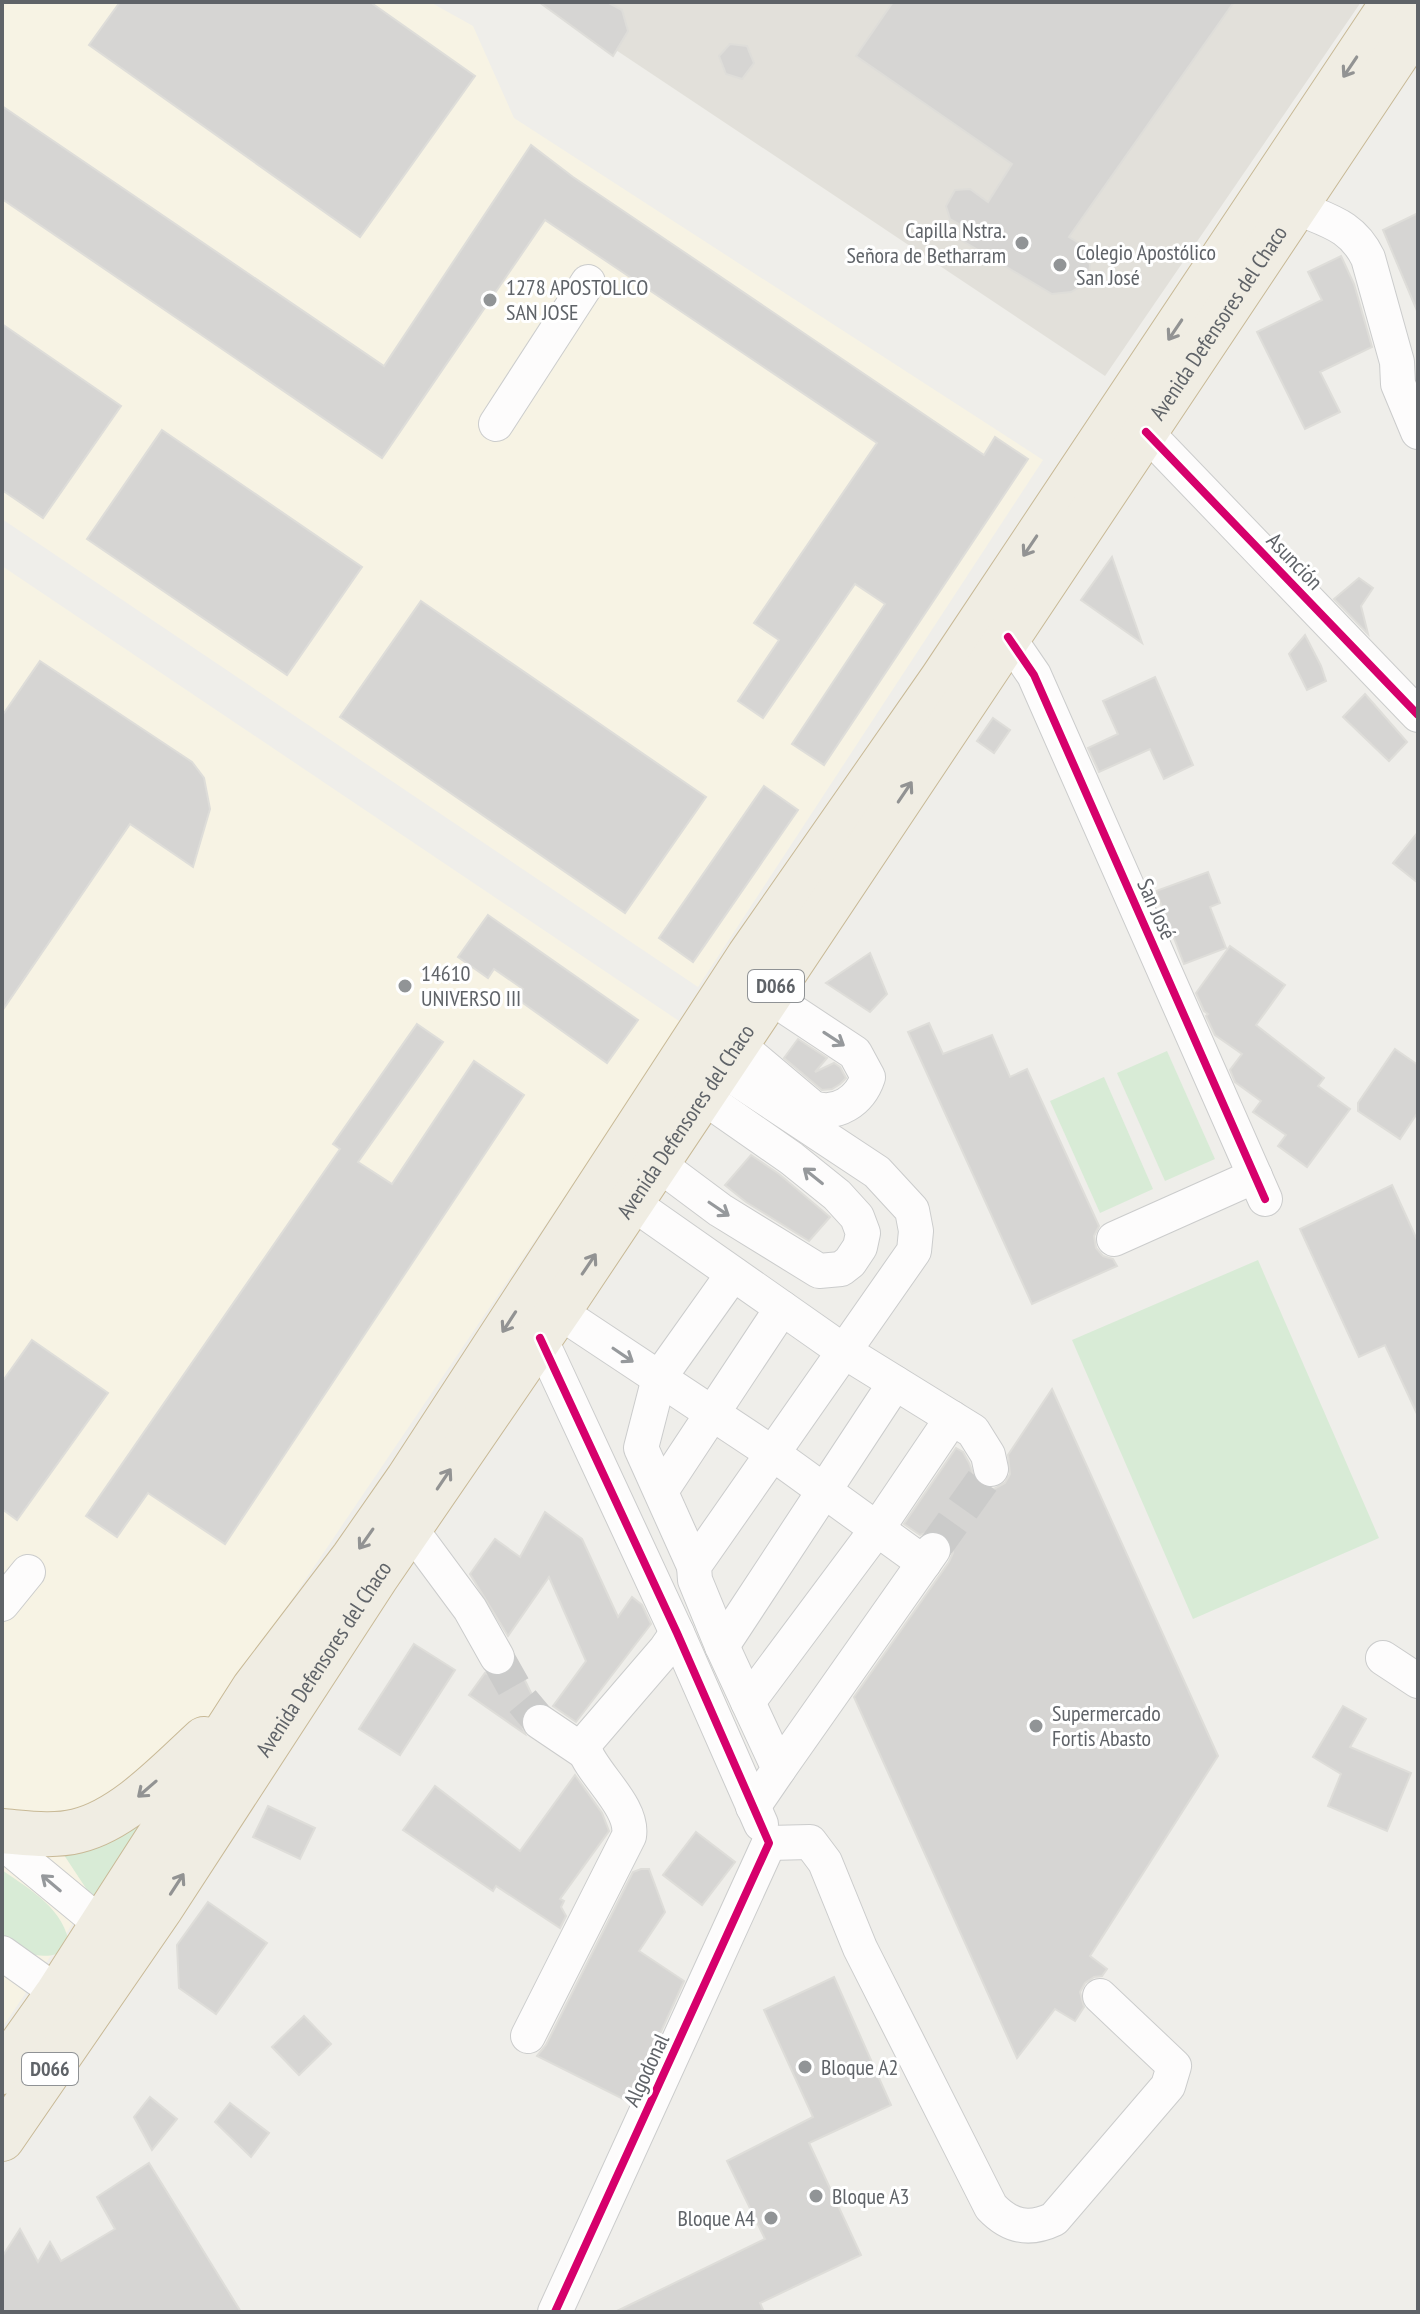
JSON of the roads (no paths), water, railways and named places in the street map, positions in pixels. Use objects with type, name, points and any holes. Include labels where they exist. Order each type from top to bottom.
[{"type":"highway","name":"Avenida Defensores del Chaco","points":[[2,2139],[79,1997],[101,1924],[247,1700],[353,1558],[718,1044],[942,679],[1393,2]]},
{"type":"highway","name":"Avenida Defensores del Chaco","points":[[2,2072],[79,1997],[170,1895],[410,1528],[657,1163],[718,1044],[769,996],[1418,23]]},
{"type":"highway","points":[[625,1211],[624,1185],[837,860],[876,835]]},
{"type":"highway","points":[[2,1831],[76,1832],[102,1823],[162,1777],[247,1700]]},
{"type":"highway","points":[[2,2115],[79,1997]]},
{"type":"street","points":[[1296,207],[1348,230],[1360,243],[1368,258],[1397,362],[1398,384],[1418,432]]},
{"type":"street","points":[[496,424],[588,282]]},
{"type":"street","name":"Asunción","points":[[1146,432],[1418,715]]},
{"type":"street","name":"San José","points":[[1008,637],[1034,675],[1260,1187],[1114,1239]]},
{"type":"street","points":[[718,1044],[813,1108],[824,1112],[838,1110],[853,1101],[865,1087],[868,1077],[855,1053],[769,996]]},
{"type":"street","points":[[694,1566],[914,1251],[916,1231],[912,1210],[877,1172],[785,1111],[718,1044]]},
{"type":"street","points":[[657,1163],[720,1210],[819,1271],[841,1269],[860,1247],[863,1233],[857,1217],[837,1195],[764,1139],[718,1044]]},
{"type":"street","points":[[764,1139],[785,1111]]},
{"type":"street","points":[[625,1211],[733,1274],[842,1350],[973,1431],[988,1455],[991,1469]]},
{"type":"street","points":[[733,1274],[659,1378],[641,1448],[694,1566],[695,1580],[722,1646],[779,1769]]},
{"type":"street","points":[[661,1491],[782,1308]]},
{"type":"street","points":[[549,1325],[659,1378],[772,1453],[877,1529],[929,1556],[753,1807]]},
{"type":"street","points":[[549,1325],[677,1633],[769,1843],[810,1842],[825,1862],[860,1948],[991,2207],[1004,2221],[1021,2227],[1041,2225],[1054,2219],[1168,2086],[1172,2077],[1174,2066],[1100,1996]]},
{"type":"street","points":[[722,1646],[895,1383]]},
{"type":"street","points":[[748,1702],[877,1529],[952,1418]]},
{"type":"street","points":[[410,1528],[470,1609],[497,1657]]},
{"type":"street","points":[[2,1604],[28,1572]]},
{"type":"street","points":[[586,1753],[586,1742],[677,1633]]},
{"type":"street","points":[[1383,1658],[1418,1681]]},
{"type":"street","points":[[528,2036],[629,1836],[627,1818],[586,1753],[540,1722]]},
{"type":"street","points":[[2,1842],[101,1924]]},
{"type":"street","name":"Algodonal","points":[[555,2312],[769,1843]]},
{"type":"street","points":[[2,1953],[79,1997]]},
{"type":"tunnel","points":[[933,1550],[991,1469]]},
{"type":"tunnel","points":[[497,1657],[520,1698],[540,1722]]},
{"type":"place","name":"Capilla Nstra. Señora de Betharram","points":[[1022,243]]},
{"type":"place","name":"Colegio Apostólico San José","points":[[1060,265]]},
{"type":"place","name":"1278 APOSTOLICO SAN JOSE","points":[[490,300]]},
{"type":"place","name":"14610 UNIVERSO III","points":[[405,986]]},
{"type":"place","name":"Supermercado Fortis Abasto","points":[[1036,1726]]},
{"type":"place","name":"Bloque A2","points":[[805,2067]]},
{"type":"place","name":"Bloque A3","points":[[816,2196]]},
{"type":"place","name":"Bloque A4","points":[[771,2218]]}]
